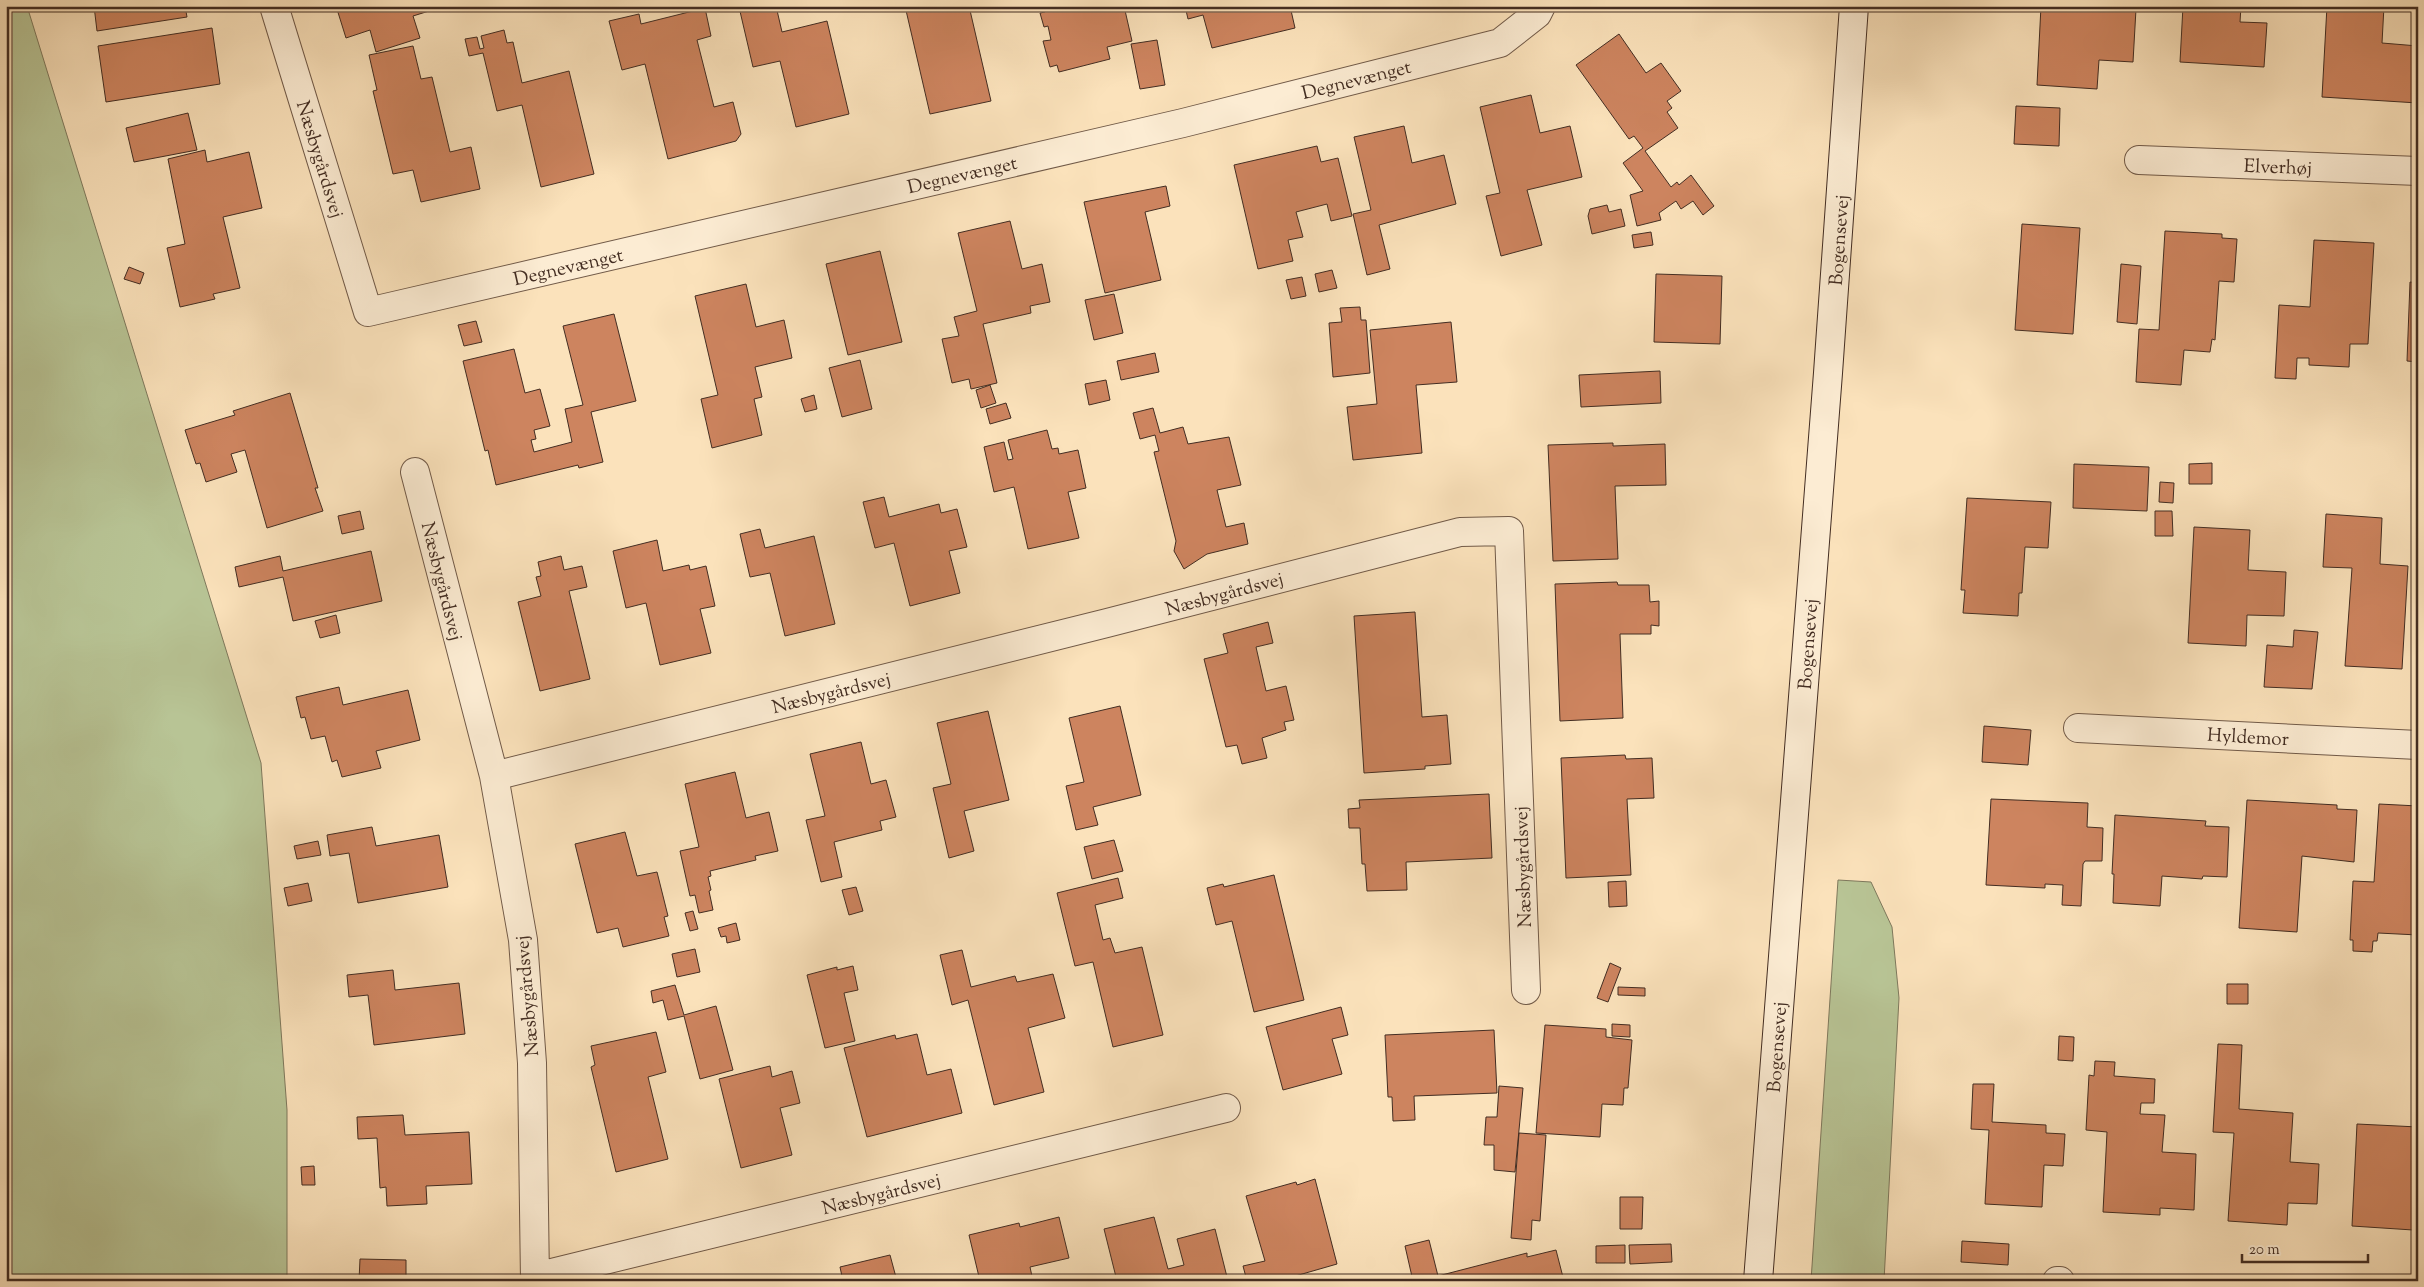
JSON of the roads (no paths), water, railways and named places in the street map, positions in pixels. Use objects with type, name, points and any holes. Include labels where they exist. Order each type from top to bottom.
[{"type":"street","name":"Næsbygårdsvej","points":[[274,6],[368,312]]},
{"type":"street","name":"Degnevænget","points":[[368,312],[1183,122],[1500,43],[1538,14],[1541,6]]},
{"type":"street","name":"Bogensevej","points":[[1758,1281],[1829,363],[1854,6]]},
{"type":"street","name":"Elverhøj","points":[[2139,160],[2418,171]]},
{"type":"street","name":"Næsbygårdsvej","points":[[415,472],[494,776],[523,940],[532,1063],[535,1279],[1226,1108]]},
{"type":"street","name":"Næsbygårdsvej","points":[[494,776],[1088,628],[1460,532],[1509,531],[1526,990]]},
{"type":"street","name":"Hyldemor","points":[[2078,728],[2418,745]]}]
